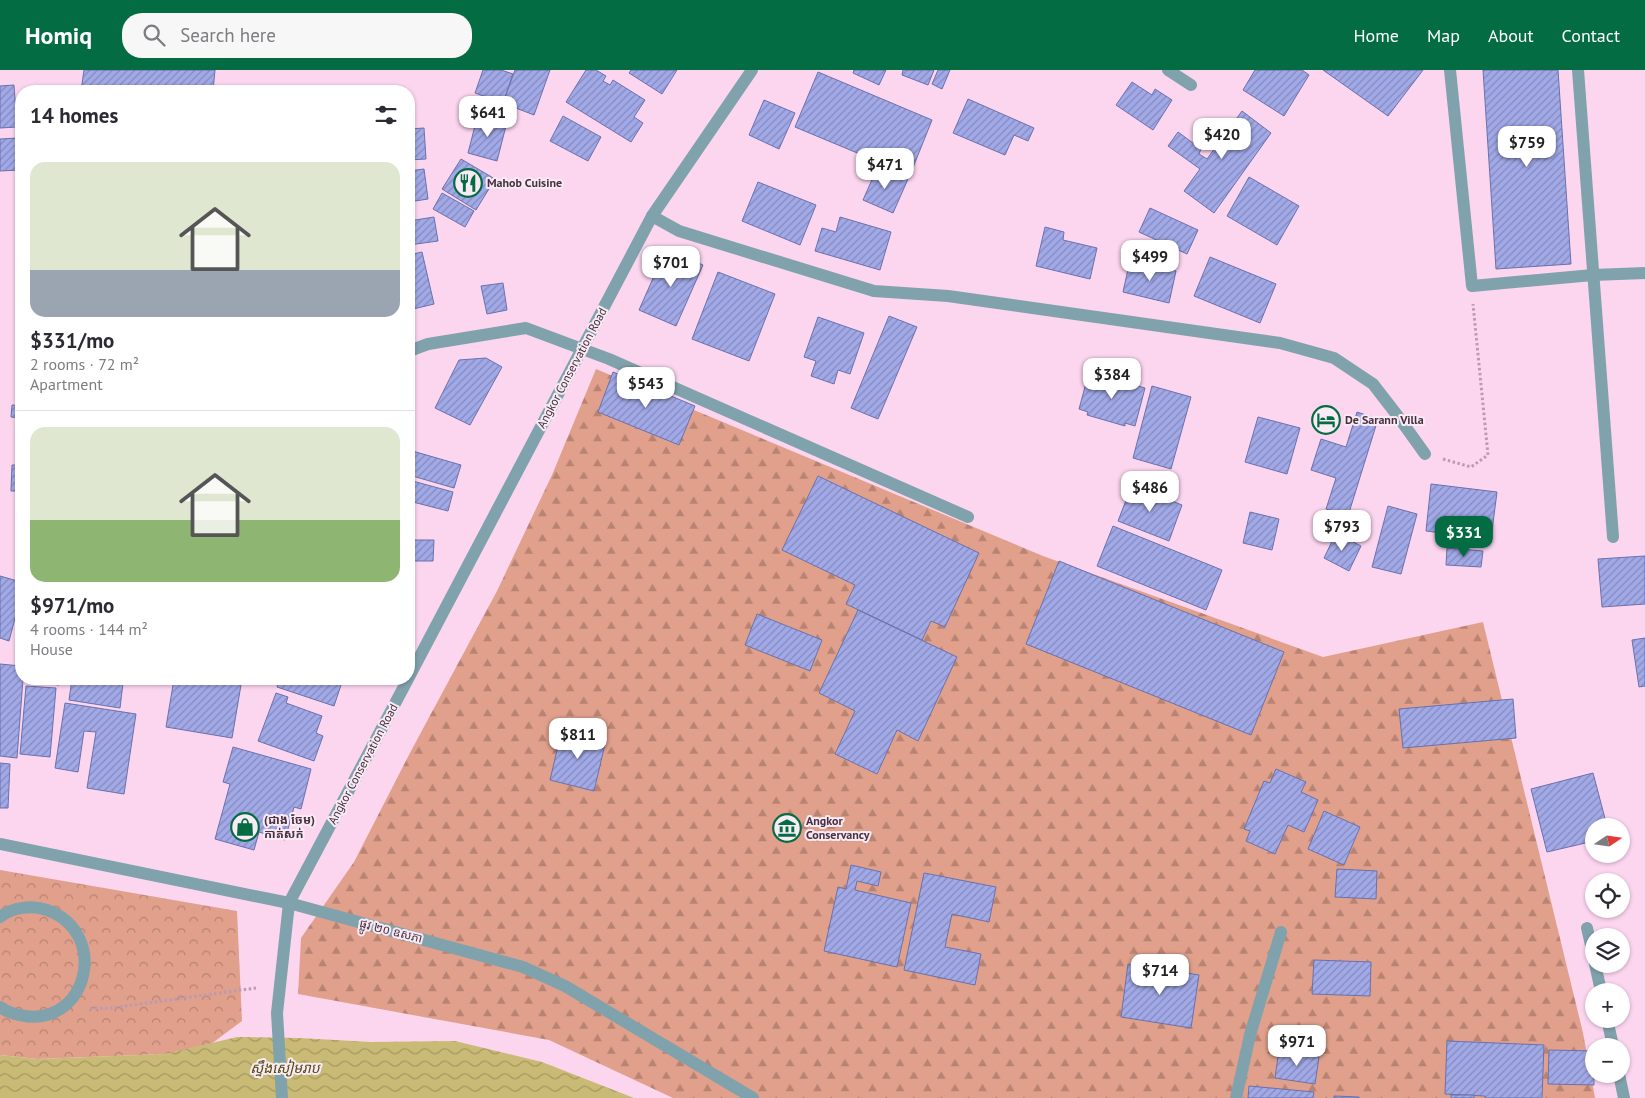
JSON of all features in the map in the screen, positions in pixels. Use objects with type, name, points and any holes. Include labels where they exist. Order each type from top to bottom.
[{"type":"street","name":"Angkor Conservation Road","points":[[415,665],[652,216],[752,70]]},
{"type":"street","points":[[1168,70],[1190,85]]},
{"type":"street","points":[[1450,70],[1472,286],[1593,276],[1645,274]]},
{"type":"street","points":[[1578,70],[1613,537]]},
{"type":"street","points":[[652,216],[679,231],[874,291],[948,296],[1260,341],[1280,344],[1334,358],[1373,384],[1425,454]]},
{"type":"street","points":[[415,349],[428,344],[526,328],[582,348],[968,517]]},
{"type":"street","name":"Angkor Conservation Road","points":[[289,903],[404,685]]},
{"type":"street","name":"ផ្លូវ ២០ ឧសភា","points":[[0,844],[289,903],[523,967],[565,986],[753,1098]]},
{"type":"street","points":[[282,1098],[277,1014],[289,903]]},
{"type":"street","points":[[0,917],[16,909],[30,907],[58,914],[78,934],[84,947],[86,962],[84,976],[79,989],[59,1009],[46,1015],[32,1017],[18,1015],[0,1007]]},
{"type":"street","points":[[1236,1098],[1250,1035],[1281,932]]},
{"type":"street","points":[[1621,1083],[1624,1098]]},
{"type":"path","points":[[1425,454],[1471,467],[1488,455],[1472,286]]},
{"type":"path","points":[[59,1009],[111,1008],[256,988]]},
{"type":"green space","points":[[596,369],[1043,556],[1323,657],[1483,622],[1583,1033],[1585,1044],[1585,1083],[1592,1083],[1595,1098],[673,1098],[549,1040],[298,994],[301,938],[354,862],[497,591],[552,475]]},
{"type":"green space","points":[[0,870],[237,911],[242,1021],[211,1044],[165,1054],[38,1059],[0,1055]]},
{"type":"water","name":"ស្ទឹងសៀមរាប","points":[[237,1037],[371,1042],[455,1041],[542,1062],[634,1098],[0,1098],[0,1055],[38,1059],[165,1054]]},
{"type":"building","points":[[84,70],[215,70],[214,85],[82,85]]},
{"type":"building","points":[[483,70],[501,70],[513,74],[503,103],[475,93]]},
{"type":"building","points":[[515,70],[550,70],[534,115],[503,103]]},
{"type":"building","points":[[586,70],[596,70],[606,76],[603,81],[610,85],[613,80],[645,100],[634,117],[643,123],[631,142],[566,102]]},
{"type":"building","points":[[631,70],[677,70],[662,94],[629,73]]},
{"type":"building","points":[[854,70],[886,70],[879,85],[853,73]]},
{"type":"building","points":[[903,70],[934,70],[928,85],[902,75]]},
{"type":"building","points":[[938,70],[950,70],[942,89],[932,84]]},
{"type":"building","points":[[1255,70],[1302,70],[1309,75],[1284,116],[1243,90]]},
{"type":"building","points":[[1323,70],[1423,70],[1388,116]]},
{"type":"building","points":[[1483,70],[1558,70],[1571,264],[1496,269]]},
{"type":"building","points":[[818,72],[932,120],[910,175],[795,127]]},
{"type":"building","points":[[1132,82],[1152,95],[1155,89],[1172,100],[1153,130],[1116,105]]},
{"type":"building","points":[[14,85],[15,127],[0,128],[0,86]]},
{"type":"building","points":[[968,99],[1034,128],[1028,141],[1014,135],[1005,155],[953,133]]},
{"type":"building","points":[[764,100],[795,113],[779,149],[749,135]]},
{"type":"building","points":[[1242,111],[1271,133],[1214,213],[1184,191],[1200,169],[1168,146],[1178,132],[1201,149],[1199,154],[1207,159]]},
{"type":"building","points":[[478,114],[507,122],[497,161],[468,153]]},
{"type":"building","points":[[563,116],[601,137],[588,161],[550,141]]},
{"type":"building","points":[[424,128],[426,159],[415,160],[415,129]]},
{"type":"building","points":[[15,138],[15,170],[0,171],[0,139]]},
{"type":"building","points":[[461,159],[495,179],[476,210],[442,189]]},
{"type":"building","points":[[878,166],[908,179],[893,213],[863,200]]},
{"type":"building","points":[[424,169],[428,199],[415,201],[415,170]]},
{"type":"building","points":[[1249,177],[1299,206],[1277,245],[1227,216]]},
{"type":"building","points":[[758,182],[816,205],[800,245],[742,221]]},
{"type":"building","points":[[442,193],[474,211],[465,227],[433,209]]},
{"type":"building","points":[[1150,208],[1198,230],[1187,254],[1139,232]]},
{"type":"building","points":[[434,217],[438,241],[415,244],[415,220]]},
{"type":"building","points":[[840,217],[891,232],[880,270],[815,251],[822,228],[836,232]]},
{"type":"building","points":[[1045,227],[1064,232],[1063,240],[1097,248],[1090,279],[1036,266]]},
{"type":"building","points":[[666,249],[703,265],[676,326],[639,310]]},
{"type":"building","points":[[422,252],[434,304],[415,309],[415,254]]},
{"type":"building","points":[[1210,257],[1276,284],[1260,323],[1194,296]]},
{"type":"building","points":[[1130,260],[1176,271],[1169,303],[1123,292]]},
{"type":"building","points":[[718,272],[775,294],[749,361],[692,339]]},
{"type":"building","points":[[503,283],[507,310],[487,314],[481,286]]},
{"type":"building","points":[[889,316],[917,327],[878,419],[851,408]]},
{"type":"building","points":[[818,317],[864,333],[850,374],[838,370],[834,384],[811,376],[816,361],[804,357]]},
{"type":"building","points":[[486,358],[502,367],[470,425],[435,408],[459,360]]},
{"type":"building","points":[[613,372],[695,406],[679,445],[598,412]]},
{"type":"building","points":[[1089,372],[1145,388],[1135,426],[1125,423],[1125,426],[1087,415],[1088,412],[1079,409]]},
{"type":"building","points":[[1152,386],[1191,397],[1171,469],[1133,458]]},
{"type":"building","points":[[12,405],[15,405],[15,417],[11,417]]},
{"type":"building","points":[[1357,412],[1378,419],[1348,516],[1326,509],[1336,478],[1311,470],[1321,439],[1346,447]]},
{"type":"building","points":[[1258,417],[1300,428],[1287,474],[1245,462]]},
{"type":"building","points":[[415,452],[461,465],[454,488],[415,477]]},
{"type":"building","points":[[12,465],[15,465],[15,491],[11,491]]},
{"type":"building","points":[[818,476],[979,553],[945,627],[931,621],[922,640],[846,604],[855,585],[782,550]]},
{"type":"building","points":[[415,482],[453,492],[448,511],[415,503]]},
{"type":"building","points":[[1431,484],[1497,492],[1491,539],[1426,531]]},
{"type":"building","points":[[1132,485],[1182,505],[1169,541],[1118,521]]},
{"type":"building","points":[[1388,506],[1417,514],[1401,574],[1372,567]]},
{"type":"building","points":[[1250,512],[1279,519],[1272,550],[1243,543]]},
{"type":"building","points":[[1113,526],[1222,570],[1206,610],[1097,566]]},
{"type":"building","points":[[1336,533],[1361,546],[1349,571],[1324,558]]},
{"type":"building","points":[[415,540],[434,540],[433,561],[415,561]]},
{"type":"building","points":[[1447,548],[1483,551],[1481,567],[1446,565]]},
{"type":"building","points":[[1645,556],[1645,604],[1602,607],[1598,559]]},
{"type":"building","points":[[1059,561],[1284,652],[1251,735],[1026,644]]},
{"type":"building","points":[[0,576],[15,580],[15,618],[9,641],[0,638]]},
{"type":"building","points":[[858,610],[957,657],[918,741],[897,730],[877,774],[835,754],[855,711],[819,693]]},
{"type":"building","points":[[757,614],[822,640],[810,671],[745,645]]},
{"type":"building","points":[[1645,638],[1645,686],[1639,687],[1632,640]]},
{"type":"building","points":[[0,664],[15,665],[15,685],[23,685],[17,758],[0,756]]},
{"type":"building","points":[[71,685],[123,685],[120,708],[69,700]]},
{"type":"building","points":[[173,685],[241,685],[232,738],[166,727]]},
{"type":"building","points":[[278,685],[341,685],[334,706],[277,687]]},
{"type":"building","points":[[26,686],[56,688],[50,757],[20,754]]},
{"type":"building","points":[[276,693],[288,697],[286,703],[322,716],[316,733],[323,736],[314,761],[258,741]]},
{"type":"building","points":[[1513,699],[1516,738],[1403,748],[1399,709]]},
{"type":"building","points":[[65,703],[136,714],[124,794],[87,788],[96,732],[84,731],[78,772],[55,768]]},
{"type":"building","points":[[562,729],[606,740],[594,791],[550,780]]},
{"type":"building","points":[[233,747],[311,769],[301,809],[294,807],[285,840],[259,832],[254,850],[215,839],[230,784],[223,782]]},
{"type":"building","points":[[0,763],[10,764],[8,808],[0,808]]},
{"type":"building","points":[[1276,769],[1306,782],[1301,792],[1318,800],[1304,832],[1288,825],[1275,854],[1246,841],[1250,831],[1244,829],[1264,781],[1270,783]]},
{"type":"building","points":[[1593,773],[1605,818],[1585,818],[1585,843],[1547,852],[1531,789]]},
{"type":"building","points":[[1324,811],[1360,827],[1344,865],[1308,849]]},
{"type":"building","points":[[851,865],[881,872],[878,886],[857,881],[855,890],[911,903],[897,967],[824,951],[838,887],[846,889]]},
{"type":"building","points":[[1337,869],[1377,871],[1376,899],[1335,897]]},
{"type":"building","points":[[924,873],[996,887],[989,922],[952,914],[945,947],[981,954],[975,985],[904,970]]},
{"type":"building","points":[[1314,960],[1371,962],[1370,996],[1312,994]]},
{"type":"building","points":[[1128,964],[1199,975],[1191,1028],[1121,1017]]},
{"type":"building","points":[[1447,1041],[1544,1045],[1542,1098],[1485,1098],[1485,1096],[1445,1094]]},
{"type":"building","points":[[1279,1050],[1319,1057],[1315,1084],[1275,1078]]},
{"type":"building","points":[[1549,1050],[1585,1051],[1585,1083],[1594,1083],[1594,1085],[1548,1084]]},
{"type":"building","points":[[1249,1086],[1314,1092],[1313,1098],[1248,1098]]},
{"type":"building","points":[[1451,1095],[1474,1095],[1474,1098],[1451,1098]]},
{"type":"building","points":[[1334,1096],[1359,1097],[1359,1098],[1334,1098]]},
{"type":"place","name":"Mahob Cuisine","points":[[468,183]]},
{"type":"place","name":"De Sarann Villa","points":[[1326,420]]},
{"type":"place","name":"(ជាង ចែម) កាត់សក់","points":[[245,827]]},
{"type":"place","name":"Angkor Conservancy","points":[[787,828]]}]
